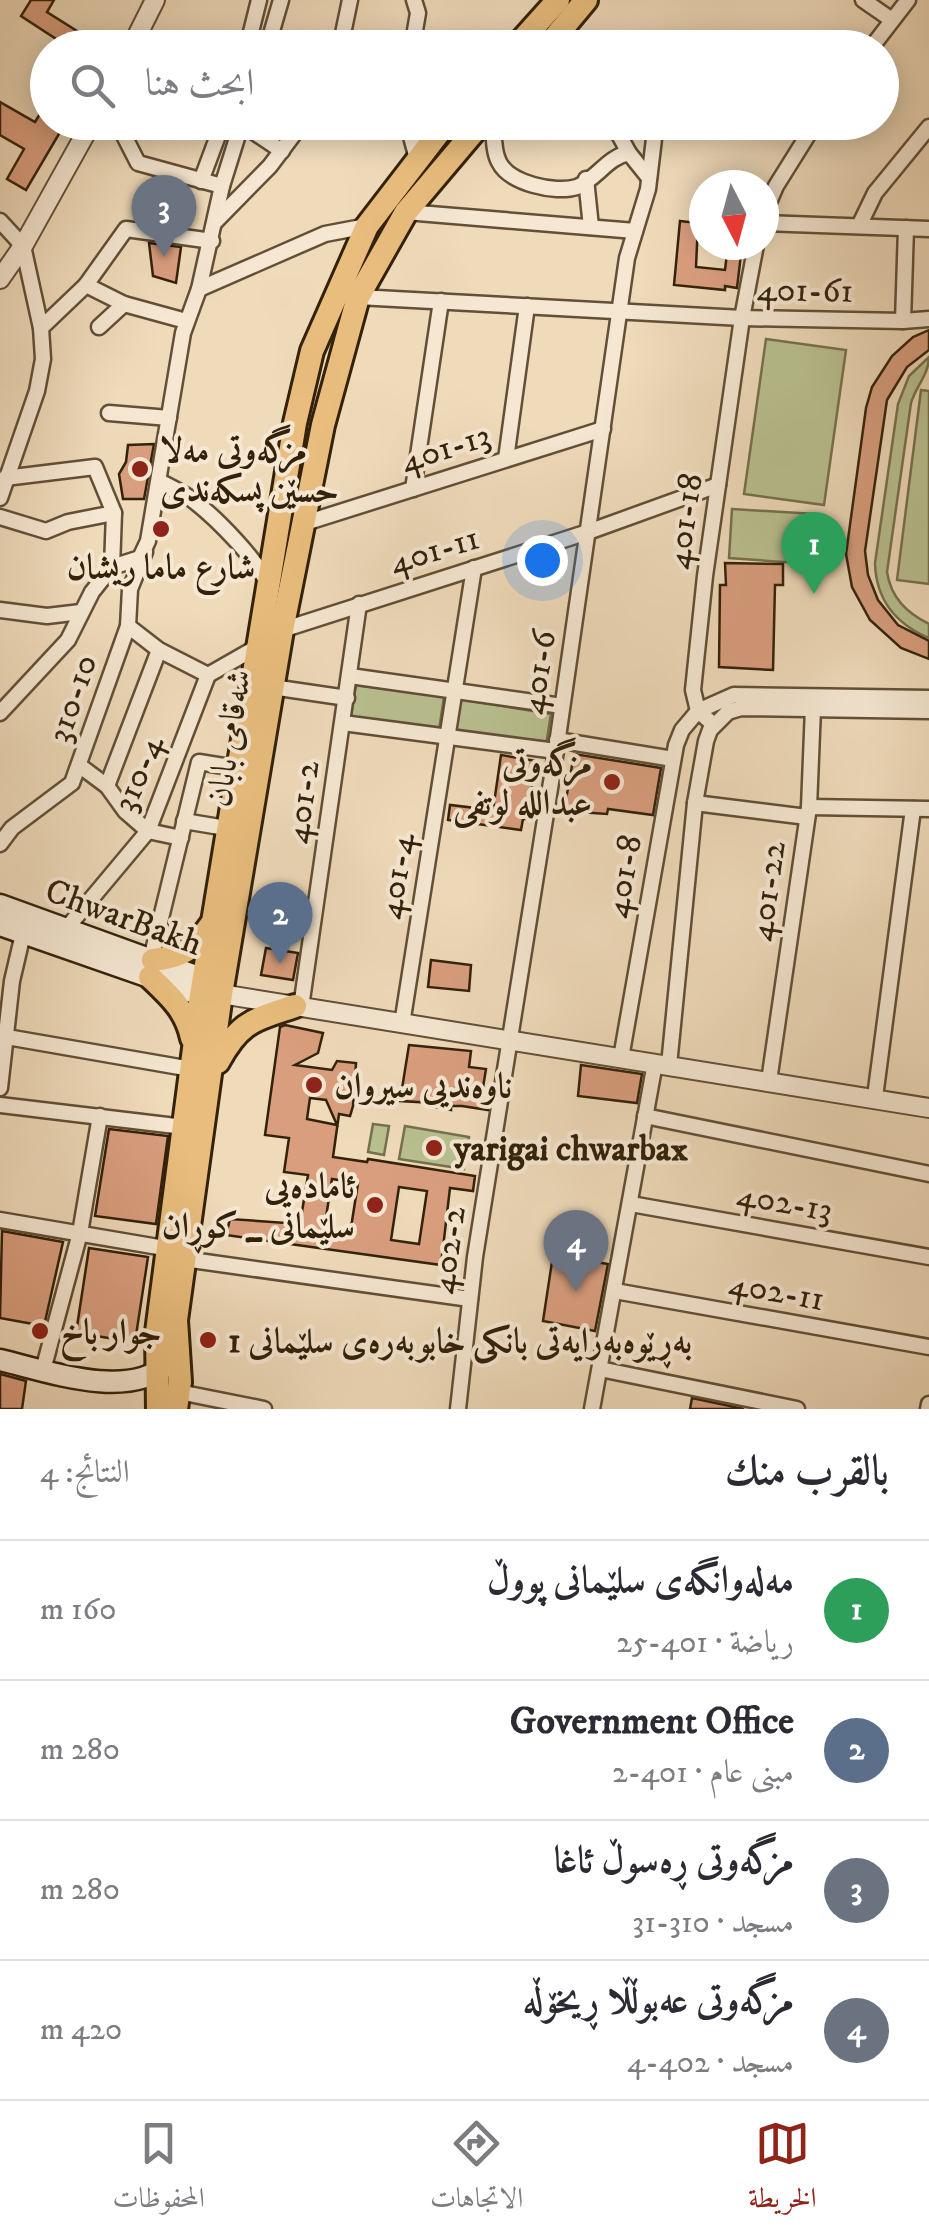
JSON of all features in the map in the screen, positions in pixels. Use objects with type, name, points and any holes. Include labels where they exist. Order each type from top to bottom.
[{"type":"main road","points":[[531,30],[558,0]]},
{"type":"main road","points":[[561,30],[586,0]]},
{"type":"main road","name":"شەقامی بابان","points":[[177,1400],[177,1254],[184,1127],[209,989],[212,924],[226,828],[296,424],[312,350],[367,226],[432,140]]},
{"type":"main road","name":"شەقامی بابان","points":[[155,1409],[157,1332],[177,1254],[209,989],[323,425],[358,297],[406,212],[467,140]]},
{"type":"main road","name":"ChwarBakh","points":[[0,905],[209,989]]},
{"type":"main road","points":[[0,925],[151,966],[185,954],[212,924]]},
{"type":"main road","points":[[151,966],[187,1017],[198,1065],[246,1022],[298,1007]]},
{"type":"main road","points":[[0,1360],[112,1382],[140,1381],[157,1373],[177,1354]]},
{"type":"main road","points":[[112,1382],[132,1390],[155,1409]]},
{"type":"street","points":[[140,30],[154,0]]},
{"type":"street","points":[[251,30],[258,0]]},
{"type":"street","points":[[273,30],[282,0]]},
{"type":"street","points":[[344,30],[350,0]]},
{"type":"street","points":[[414,0],[418,14],[415,30]]},
{"type":"street","points":[[863,0],[892,20]]},
{"type":"street","points":[[884,30],[908,0]]},
{"type":"street","points":[[859,226],[876,192],[929,126]]},
{"type":"street","points":[[0,279],[24,246],[82,140]]},
{"type":"street","points":[[127,140],[138,163],[222,186]]},
{"type":"street","points":[[201,181],[217,140]]},
{"type":"street","name":"310-10","points":[[2,835],[72,783],[128,626],[130,589],[148,540],[186,320],[199,289],[237,140]]},
{"type":"street","points":[[266,140],[282,151]]},
{"type":"street","points":[[215,222],[290,140]]},
{"type":"street","points":[[411,140],[416,159]]},
{"type":"street","points":[[495,140],[499,164],[519,182],[544,187],[576,187],[617,155],[629,153]]},
{"type":"street","points":[[622,140],[650,178]]},
{"type":"street","name":"401-6","points":[[508,1040],[556,746],[627,258],[650,178],[654,140]]},
{"type":"street","points":[[779,181],[805,140]]},
{"type":"street","points":[[586,180],[591,227]]},
{"type":"street","points":[[406,212],[635,230]]},
{"type":"street","points":[[0,221],[24,246],[40,328],[41,375],[0,498]]},
{"type":"street","points":[[779,223],[929,229]]},
{"type":"street","points":[[199,289],[325,234],[367,226]]},
{"type":"street","points":[[903,322],[906,228]]},
{"type":"street","points":[[40,328],[86,285],[126,229],[212,241]]},
{"type":"street","name":"401-18","points":[[698,711],[693,690],[718,485],[753,260]]},
{"type":"street","points":[[86,285],[124,304],[186,320]]},
{"type":"street","name":"401-61","points":[[358,297],[742,318],[903,322],[929,318]]},
{"type":"street","points":[[413,489],[441,301]]},
{"type":"street","points":[[99,327],[124,304]]},
{"type":"street","points":[[506,460],[526,306]]},
{"type":"street","points":[[109,413],[168,418]]},
{"type":"street","name":"401-13","points":[[305,523],[602,428]]},
{"type":"street","points":[[0,444],[15,450]]},
{"type":"street","points":[[0,713],[68,640],[81,612],[112,567],[114,512],[95,468],[5,478]]},
{"type":"street","points":[[159,481],[193,500],[217,523],[264,574],[268,587]]},
{"type":"street","name":"401-11","points":[[282,630],[588,532],[718,485]]},
{"type":"street","points":[[0,517],[46,531],[114,512]]},
{"type":"street","points":[[112,567],[140,558],[148,540]]},
{"type":"street","name":"401-4","points":[[402,1024],[474,568]]},
{"type":"street","name":"401-2","points":[[298,1007],[359,604]]},
{"type":"street","points":[[0,610],[47,616],[81,612]]},
{"type":"street","points":[[128,626],[160,650],[208,675],[257,646]]},
{"type":"street","points":[[107,786],[160,650]]},
{"type":"street","name":"310-4","points":[[66,930],[148,831],[208,675]]},
{"type":"street","points":[[350,676],[562,706]]},
{"type":"street","points":[[272,688],[347,698]]},
{"type":"street","points":[[714,725],[698,711],[734,694],[929,698]]},
{"type":"street","points":[[592,1409],[645,1116],[662,1064],[706,741],[714,725],[728,712],[742,708],[929,711]]},
{"type":"street","name":"401-22","points":[[769,1081],[808,812],[813,708]]},
{"type":"street","name":"401-8","points":[[620,1058],[673,758],[679,736],[698,711]]},
{"type":"street","points":[[343,723],[673,758]]},
{"type":"street","points":[[151,966],[199,762],[236,768]]},
{"type":"street","points":[[80,766],[107,786],[125,811],[148,831],[181,838]]},
{"type":"street","points":[[695,803],[808,812],[929,809]]},
{"type":"street","points":[[874,1097],[912,809]]},
{"type":"street","points":[[184,821],[226,828]]},
{"type":"street","points":[[1,1078],[7,1036],[5,1005],[23,934]]},
{"type":"street","points":[[209,989],[402,1024],[874,1097],[927,1109]]},
{"type":"street","points":[[7,1036],[198,1065]]},
{"type":"street","name":"402-2","points":[[458,1409],[470,1298],[508,1040]]},
{"type":"street","points":[[0,1105],[184,1127]]},
{"type":"street","points":[[43,1370],[80,1233],[100,1116]]},
{"type":"street","points":[[645,1116],[929,1174]]},
{"type":"street","name":"402-13","points":[[631,1204],[929,1257]]},
{"type":"street","points":[[0,1220],[177,1254],[470,1298]]},
{"type":"street","name":"402-11","points":[[615,1291],[929,1347]]},
{"type":"street","points":[[600,1369],[767,1406],[797,1409]]},
{"type":"street","points":[[177,1400],[264,1409]]},
{"type":"green space","points":[[766,339],[846,350],[824,505],[744,494]]},
{"type":"green space","points":[[929,357],[911,403],[887,572],[901,604],[929,624],[929,638],[907,626],[890,609],[879,588],[875,563],[898,404],[909,376]]},
{"type":"green space","points":[[921,390],[929,391],[929,584],[897,580]]},
{"type":"green space","points":[[732,509],[815,514],[812,564],[729,558]]},
{"type":"green space","points":[[356,685],[444,697],[439,730],[351,717]]},
{"type":"green space","points":[[459,699],[551,714],[546,745],[453,731]]},
{"type":"green space","points":[[373,1124],[389,1126],[384,1155],[368,1152]]},
{"type":"green space","name":"yarigai chwarbax","points":[[405,1126],[469,1137],[464,1169],[399,1159]]},
{"type":"building","points":[[31,0],[54,0],[47,12],[76,30],[42,30],[21,16]]},
{"type":"building","points":[[0,102],[30,119],[30,140],[55,140],[26,190],[7,179],[24,149],[0,135]]},
{"type":"building","points":[[680,221],[689,222],[689,260],[696,260],[696,267],[725,270],[726,260],[740,260],[737,288],[674,285]]},
{"type":"building","points":[[149,243],[181,247],[176,283],[153,276]]},
{"type":"building","points":[[929,330],[929,350],[907,367],[887,400],[865,551],[868,575],[878,600],[898,625],[929,641],[929,659],[901,648],[870,620],[852,587],[846,554],[872,387],[892,356],[913,337]]},
{"type":"building","points":[[154,444],[144,499],[123,499],[119,474],[126,462],[128,445]]},
{"type":"building","points":[[725,563],[783,564],[783,585],[775,585],[773,670],[719,667],[720,585],[726,585]]},
{"type":"building","points":[[574,754],[661,768],[653,815],[608,809],[607,814],[564,811]]},
{"type":"building","points":[[501,755],[536,761],[527,819],[523,819],[521,830],[448,820],[450,805],[493,810]]},
{"type":"building","points":[[266,948],[298,953],[293,980],[261,975]]},
{"type":"building","points":[[431,960],[471,965],[469,991],[428,987]]},
{"type":"building","name":"ئامادەیی سلێمانی _ کوڕان","points":[[280,1027],[323,1033],[318,1053],[295,1065],[332,1070],[337,1061],[356,1063],[353,1106],[350,1116],[339,1114],[333,1157],[475,1176],[473,1191],[450,1188],[441,1265],[226,1235],[230,1219],[300,1224],[308,1175],[284,1172],[289,1138],[265,1135]],"holes":[[[310,1098],[326,1100],[337,1125],[307,1119]],[[332,1179],[358,1183],[350,1234],[324,1230]],[[399,1187],[427,1191],[419,1244],[391,1240]]]},
{"type":"building","points":[[409,1045],[471,1051],[469,1067],[486,1069],[481,1100],[489,1101],[488,1110],[451,1106],[451,1110],[434,1107],[434,1103],[400,1101]]},
{"type":"building","points":[[581,1065],[642,1074],[637,1103],[578,1096]]},
{"type":"building","points":[[109,1129],[168,1136],[156,1224],[95,1216]]},
{"type":"building","points":[[2,1231],[63,1242],[44,1326],[0,1318]]},
{"type":"building","points":[[89,1248],[148,1257],[135,1342],[76,1333]]},
{"type":"building","points":[[553,1255],[608,1264],[595,1331],[543,1321]]},
{"type":"building","points":[[0,1374],[26,1381],[22,1409],[0,1409]]},
{"type":"building","points":[[692,1398],[744,1409],[690,1409]]},
{"type":"place","name":"مزگەوتی ڕەسوڵ ئاغا","points":[[164,257]]},
{"type":"place","name":"مزگەوتی مەلا حسێن پسکەندی","points":[[140,469]]},
{"type":"place","name":"شارع ماما ريشان","points":[[161,529]]},
{"type":"place","name":"مەلەوانگەی سلێمانی پووڵ","points":[[814,594]]},
{"type":"place","name":"مزگەوتی عبداللە لوتفی","points":[[612,782]]},
{"type":"place","name":"Government Office","points":[[280,964]]},
{"type":"place","name":"ناوەندیی سیروان","points":[[314,1085]]},
{"type":"place","name":"yarigai chwarbax","points":[[434,1148]]},
{"type":"place","name":"ئامادەیی سلێمانی _ کوڕان","points":[[375,1205]]},
{"type":"place","name":"مزگەوتی عەبوڵڵا ڕیخۆڵە","points":[[576,1292]]},
{"type":"place","name":"جوار باخ","points":[[40,1331]]},
{"type":"place","name":"بەڕێوەبەرایەتی بانکی خابوبەرەی سلێمانی 1","points":[[208,1340]]}]
